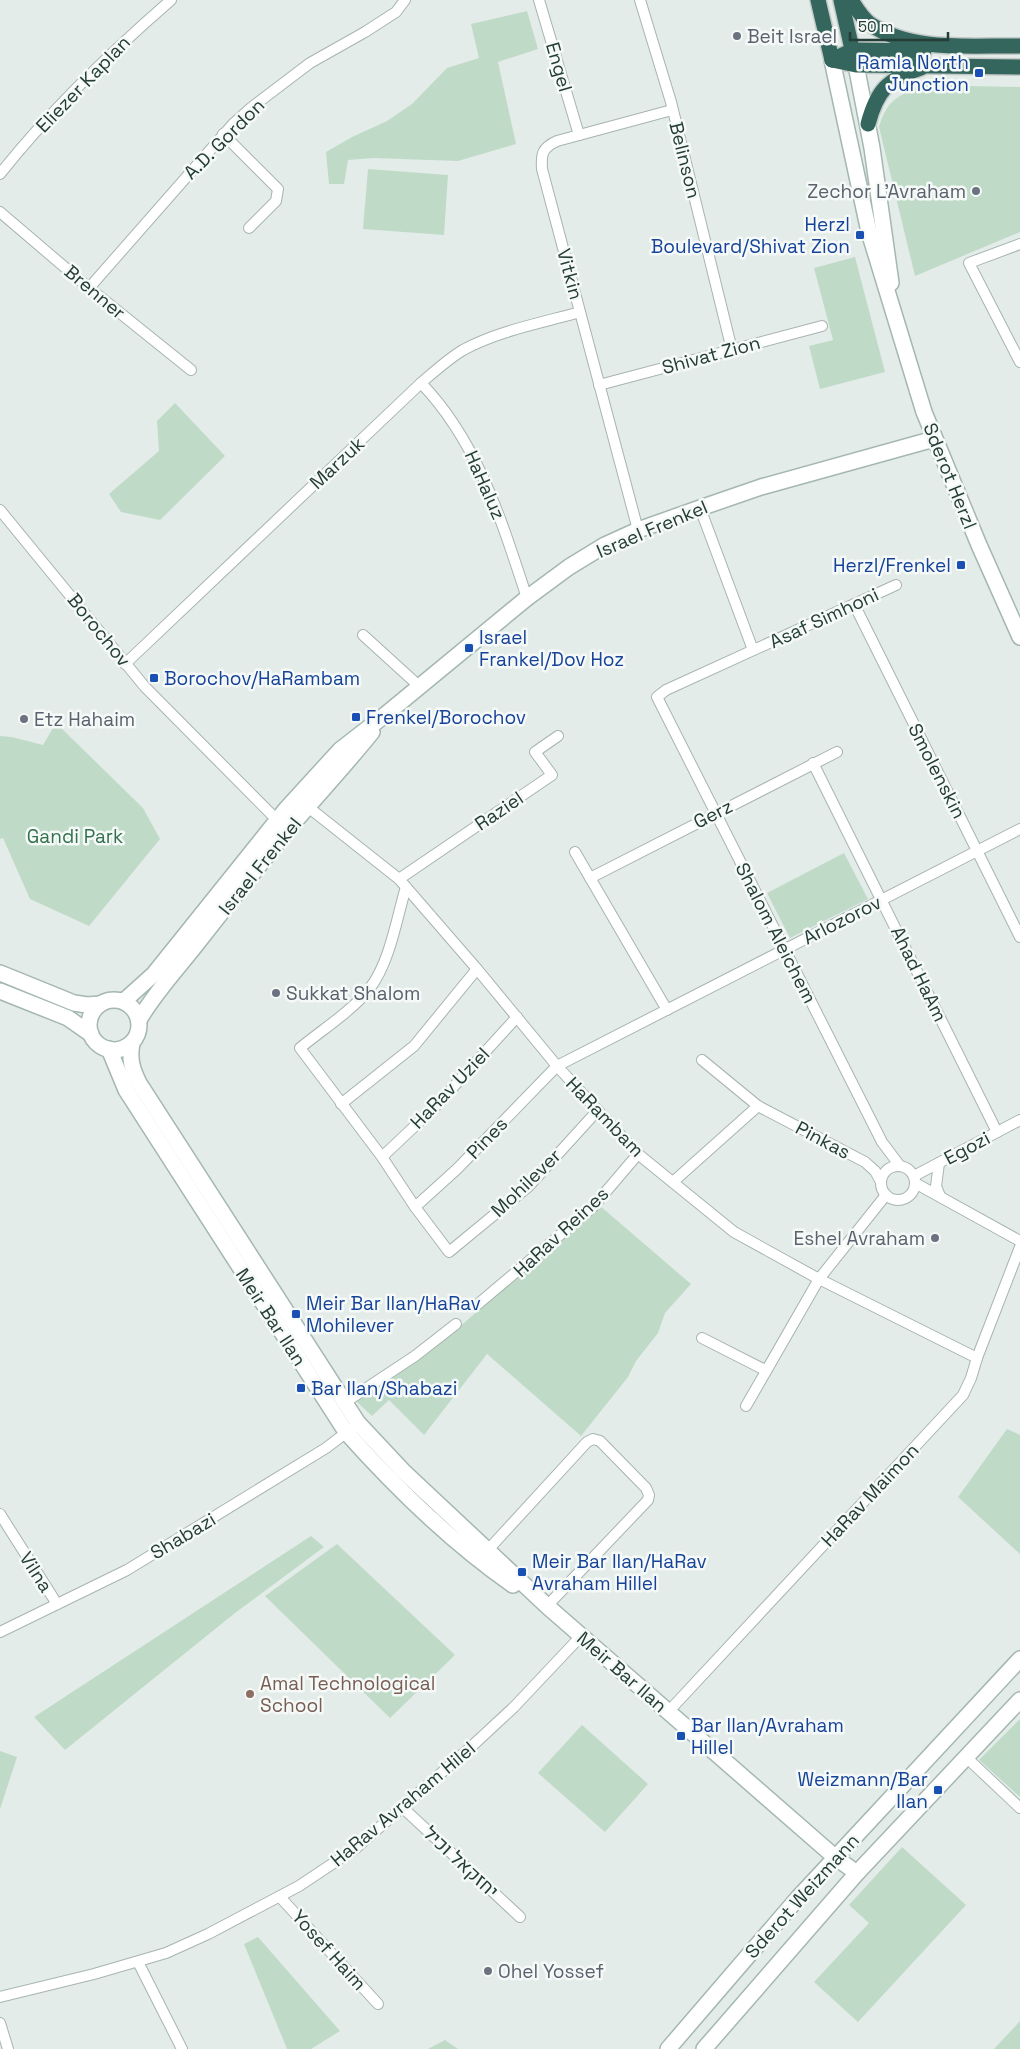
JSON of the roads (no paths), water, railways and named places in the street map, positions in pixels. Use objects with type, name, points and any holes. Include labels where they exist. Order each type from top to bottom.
[{"type":"highway","points":[[818,0],[832,60],[963,46]]},
{"type":"highway","points":[[841,0],[854,57]]},
{"type":"highway","points":[[851,0],[870,23],[901,39],[923,43],[963,46],[1020,46]]},
{"type":"highway","points":[[854,57],[930,65],[1020,67]]},
{"type":"highway","points":[[868,124],[873,104],[892,81],[908,72],[930,65]]},
{"type":"street","name":"Eliezer Kaplan","points":[[0,174],[22,147],[124,41],[171,0]]},
{"type":"street","name":"A.D. Gordon","points":[[89,288],[223,134],[252,107],[296,74],[396,12],[405,0]]},
{"type":"street","name":"Engel","points":[[539,0],[579,135]]},
{"type":"street","name":"Belinson","points":[[640,0],[672,110],[732,350]]},
{"type":"street","name":"Sderot Herzl","points":[[854,57],[868,124],[882,215],[893,310]]},
{"type":"street","name":"Sderot Herzl","points":[[832,60],[868,232],[934,439],[1020,637]]},
{"type":"street","name":"Vitkin","points":[[638,530],[542,169],[541,155],[546,146],[579,135],[672,110]]},
{"type":"street","points":[[223,134],[278,189],[276,201],[249,228]]},
{"type":"street","name":"Brenner","points":[[0,212],[89,288],[191,370]]},
{"type":"street","points":[[1020,244],[969,263],[1020,362]]},
{"type":"street","name":"Marzuk","points":[[125,664],[421,383],[462,351],[483,341],[580,312]]},
{"type":"street","name":"Shivat Zion","points":[[600,385],[822,326]]},
{"type":"street","name":"HaHaluz","points":[[421,383],[448,415],[475,460],[506,532],[527,598]]},
{"type":"street","name":"Israel Frenkel","points":[[124,1002],[154,974],[276,820],[340,750],[527,598],[569,567],[605,545],[638,530],[700,508],[761,487],[934,439]]},
{"type":"street","name":"Asaf Simhoni","points":[[700,508],[753,650]]},
{"type":"street","name":"Borochov","points":[[0,510],[145,687],[288,830]]},
{"type":"street","name":"Asaf Simhoni","points":[[657,697],[666,690],[896,585]]},
{"type":"street","name":"Smolenskin","points":[[854,604],[1020,938]]},
{"type":"street","points":[[363,635],[419,686]]},
{"type":"street","name":"Shalom Aleichem","points":[[657,697],[882,1142],[900,1166]]},
{"type":"street","name":"Israel Frenkel","points":[[140,1020],[150,1000],[166,984],[288,830],[343,769],[385,715]]},
{"type":"street","name":"Raziel","points":[[402,883],[552,775],[535,752],[558,736]]},
{"type":"street","name":"Gerz","points":[[590,878],[837,752]]},
{"type":"street","name":"Ahad HaAm","points":[[813,763],[997,1132]]},
{"type":"street","name":"HaRambam","points":[[297,797],[402,883],[477,969],[557,1066],[638,1154],[734,1232],[819,1279],[977,1358]]},
{"type":"street","name":"Arlozorov","points":[[557,1066],[1020,829]]},
{"type":"street","points":[[575,852],[667,1010]]},
{"type":"street","points":[[402,883],[384,959],[370,988],[300,1048],[382,1157],[415,1207]]},
{"type":"street","points":[[341,1104],[414,1046],[477,969]]},
{"type":"street","points":[[0,973],[74,1003],[87,1005],[116,1000],[124,1002],[137,1012],[140,1020],[140,1029],[132,1044],[125,1048],[109,1049],[101,1046],[91,1034],[68,1018],[0,991]]},
{"type":"street","points":[[91,1034],[90,1018],[100,1004]]},
{"type":"street","name":"HaRav Uziel","points":[[382,1157],[435,1107],[517,1017]]},
{"type":"street","name":"Meir Bar Ilan","points":[[132,1044],[131,1067],[139,1083],[344,1403],[352,1428],[403,1471],[580,1636],[836,1858],[857,1874]]},
{"type":"street","name":"Meir Bar Ilan","points":[[109,1049],[126,1090],[352,1428],[392,1482],[473,1556],[516,1587],[547,1606]]},
{"type":"street","name":"Pinkas","points":[[702,1060],[758,1106],[865,1162],[875,1171],[881,1182]]},
{"type":"street","name":"Pines","points":[[415,1207],[457,1168],[557,1066]]},
{"type":"street","points":[[674,1182],[758,1106]]},
{"type":"street","name":"Mohilever","points":[[415,1207],[449,1252],[529,1186],[598,1110]]},
{"type":"street","name":"Egozi","points":[[915,1180],[939,1163],[1020,1120]]},
{"type":"street","name":"HaRav Reines","points":[[478,1304],[592,1208],[638,1154]]},
{"type":"street","points":[[939,1163],[936,1186],[940,1196]]},
{"type":"street","points":[[915,1180],[912,1194],[903,1200],[891,1199],[881,1188],[885,1171],[900,1166],[906,1168],[915,1180],[1020,1241]]},
{"type":"street","points":[[746,1406],[819,1279],[886,1195]]},
{"type":"street","name":"HaRav Maimon","points":[[668,1712],[963,1395],[1020,1247]]},
{"type":"street","points":[[344,1403],[415,1356],[456,1324]]},
{"type":"street","points":[[702,1338],[765,1370]]},
{"type":"street","name":"Shabazi","points":[[0,1632],[127,1570],[326,1448],[352,1428]]},
{"type":"street","points":[[488,1552],[587,1442],[593,1439],[600,1441],[646,1488],[649,1495],[648,1500],[547,1606]]},
{"type":"street","name":"Vilna","points":[[0,1514],[57,1604]]},
{"type":"street","name":"HaRav Avraham Hilel","points":[[0,1997],[138,1962],[166,1953],[200,1938],[299,1886],[356,1848],[514,1707],[580,1636]]},
{"type":"street","name":"Sderot Weizmann","points":[[668,2049],[764,1936],[1020,1659]]},
{"type":"street","name":"Sderot Weizmann","points":[[704,2049],[857,1874],[1020,1700]]},
{"type":"street","points":[[967,1758],[1020,1808]]},
{"type":"street","name":"יחזקאל וכיל","points":[[402,1807],[520,1917]]},
{"type":"street","name":"Yosef Haim","points":[[280,1896],[378,2004]]},
{"type":"street","points":[[138,1962],[182,2049]]},
{"type":"street","points":[[0,2023],[8,2049]]},
{"type":"place","name":"Beit Israel","points":[[737,36]]},
{"type":"place","name":"Ramla North Junction","points":[[979,73]]},
{"type":"place","name":"Zechor L'Avraham","points":[[976,191]]},
{"type":"place","name":"Herzl Boulevard/Shivat Zion","points":[[860,235]]},
{"type":"place","name":"Herzl/Frenkel","points":[[961,565]]},
{"type":"place","name":"Israel Frankel/Dov Hoz","points":[[469,648]]},
{"type":"place","name":"Borochov/HaRambam","points":[[154,678]]},
{"type":"place","name":"Frenkel/Borochov","points":[[356,717]]},
{"type":"place","name":"Etz Hahaim","points":[[24,719]]},
{"type":"place","name":"Sukkat Shalom","points":[[276,993]]},
{"type":"place","name":"Eshel Avraham","points":[[935,1238]]},
{"type":"place","name":"Meir Bar Ilan/HaRav Mohilever","points":[[296,1314]]},
{"type":"place","name":"Bar Ilan/Shabazi","points":[[301,1388]]},
{"type":"place","name":"Meir Bar Ilan/HaRav Avraham Hillel","points":[[522,1572]]},
{"type":"place","name":"Amal Technological School","points":[[250,1694]]},
{"type":"place","name":"Bar Ilan/Avraham Hillel","points":[[681,1736]]},
{"type":"place","name":"Weizmann/Bar Ilan","points":[[938,1790]]},
{"type":"place","name":"Ohel Yossef","points":[[488,1971]]},
{"type":"park label","name":"Gandi Park","points":[[75,836]]}]
